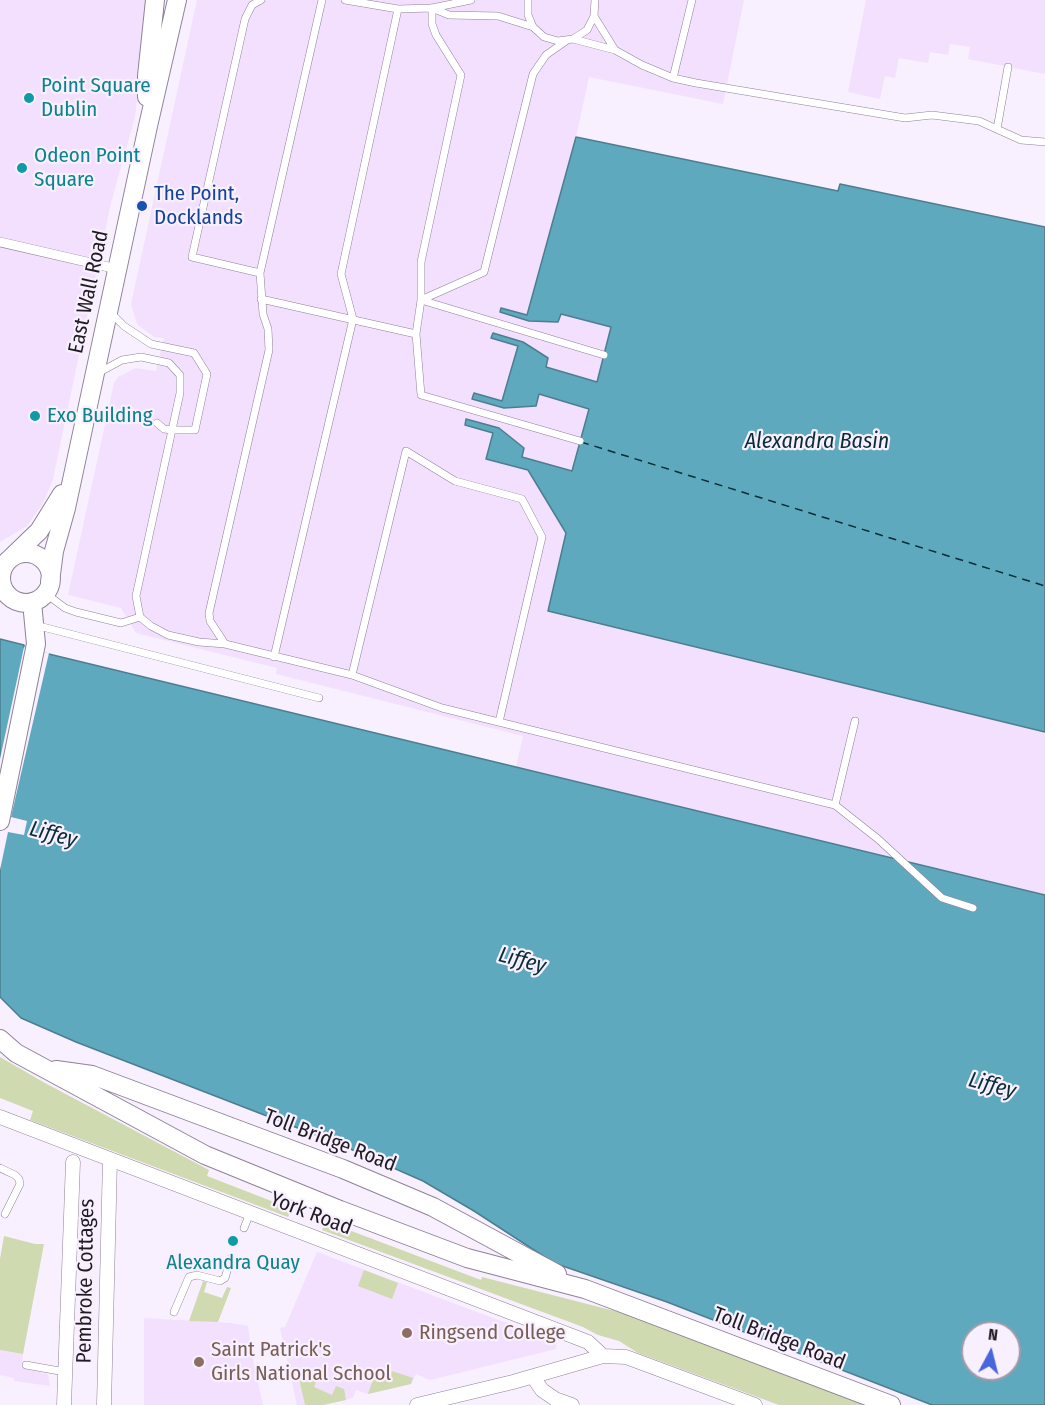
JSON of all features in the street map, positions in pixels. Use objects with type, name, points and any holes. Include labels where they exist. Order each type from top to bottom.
[{"type":"main road","name":"East Wall Road","points":[[148,126],[147,76],[155,0]]},
{"type":"main road","name":"East Wall Road","points":[[37,594],[54,551],[66,508],[177,0]]},
{"type":"main road","name":"East Wall Road","points":[[6,562],[39,531],[49,518],[74,468]]},
{"type":"main road","points":[[0,821],[36,644],[37,594],[49,569],[41,558],[29,553],[17,555],[6,562],[1,574],[2,586],[9,596],[37,594]]},
{"type":"main road","points":[[0,598],[37,594]]},
{"type":"main road","name":"Toll Bridge Road","points":[[0,1039],[16,1053],[215,1160],[466,1258],[585,1289],[891,1405]]},
{"type":"main road","name":"Toll Bridge Road","points":[[46,1068],[92,1075],[344,1169],[433,1207],[585,1289]]},
{"type":"street","points":[[0,242],[117,269]]},
{"type":"street","name":"York Road","points":[[0,1117],[110,1162],[579,1338],[588,1342],[603,1356]]},
{"type":"street","name":"Pembroke Cottages","points":[[64,1405],[72,1162]]},
{"type":"street","name":"Pembroke Cottages","points":[[104,1405],[110,1162]]},
{"type":"street","points":[[417,1405],[533,1377],[603,1356],[626,1357],[755,1405]]},
{"type":"street","points":[[533,1377],[542,1390],[555,1399],[572,1405]]},
{"type":"lane","points":[[260,273],[192,257],[245,19],[252,5],[261,0]]},
{"type":"lane","points":[[225,644],[210,621],[209,613],[266,373],[269,350],[268,329],[261,298],[260,273],[322,0]]},
{"type":"lane","points":[[345,0],[398,9],[432,8],[471,0]]},
{"type":"lane","points":[[528,0],[528,15],[533,27],[538,33],[551,40],[570,40],[615,50],[673,78],[719,88],[771,94],[905,118],[932,115],[979,121],[1021,140],[1045,142]]},
{"type":"lane","points":[[421,300],[484,272],[533,74],[546,56],[587,30],[594,16],[595,0]]},
{"type":"lane","points":[[673,78],[692,0]]},
{"type":"lane","points":[[432,8],[449,15],[498,16],[533,27]]},
{"type":"lane","points":[[432,8],[432,24],[436,35],[461,75],[421,262],[421,300],[416,334],[421,395],[580,441]]},
{"type":"lane","points":[[274,657],[353,319],[341,274],[398,9]]},
{"type":"lane","points":[[594,16],[615,50]]},
{"type":"lane","points":[[996,129],[1008,67]]},
{"type":"lane","points":[[261,298],[416,334]]},
{"type":"lane","points":[[421,300],[604,355]]},
{"type":"lane","points":[[108,310],[124,326],[145,341],[194,353],[207,374],[195,430],[164,429],[157,423]]},
{"type":"lane","points":[[94,376],[130,357],[169,363],[180,375],[182,384],[136,596],[140,617],[168,635],[199,642],[225,644],[352,675],[442,708],[835,806],[878,839],[942,898],[973,908]]},
{"type":"lane","points":[[352,675],[406,451],[455,481],[522,499],[542,537],[499,722]]},
{"type":"lane","points":[[37,594],[65,609],[121,623],[140,617]]},
{"type":"lane","points":[[35,625],[319,698]]},
{"type":"lane","points":[[835,806],[855,721]]},
{"type":"lane","points":[[0,1168],[15,1175],[20,1184],[5,1214]]},
{"type":"lane","points":[[244,1228],[250,1213]]},
{"type":"lane","points":[[174,1312],[189,1277],[197,1275],[220,1281],[225,1278],[231,1258]]},
{"type":"lane","points":[[26,1365],[65,1372]]},
{"type":"shaded area","points":[[0,0],[148,0],[135,117],[111,203],[53,479],[43,503],[27,526],[0,542]]},
{"type":"shaded area","points":[[197,0],[744,0],[723,104],[589,77],[576,137],[526,315],[501,308],[529,321],[561,313],[611,327],[597,382],[546,367],[523,342],[492,338],[518,346],[502,402],[474,394],[472,399],[504,408],[535,405],[539,394],[589,409],[572,472],[521,457],[493,433],[486,459],[528,470],[566,533],[548,612],[1045,732],[1045,895],[516,767],[523,736],[276,674],[277,668],[136,633],[121,608],[68,595],[114,383],[118,377],[136,368],[156,371],[164,338],[154,337],[137,324],[131,304]]},
{"type":"shaded area","points":[[866,0],[1045,0],[1045,74],[968,59],[970,47],[950,44],[948,55],[930,52],[928,63],[899,58],[895,78],[885,76],[880,99],[848,92]]},
{"type":"shaded area","name":"Ringsend College","points":[[317,1252],[557,1342],[556,1349],[430,1380],[416,1374],[411,1384],[368,1394],[356,1390],[353,1398],[323,1405],[297,1405],[280,1328],[285,1327]]},
{"type":"shaded area","name":"Saint Patrick's Girls National School","points":[[144,1318],[248,1326],[263,1405],[144,1405]]},
{"type":"shaded area","points":[[0,1350],[23,1354],[21,1368],[48,1374],[50,1386],[14,1381],[14,1378],[0,1375]]},
{"type":"green space","points":[[0,1057],[209,1170],[207,1176],[292,1209],[288,1217],[30,1120],[33,1111],[0,1098]]},
{"type":"green space","points":[[325,1221],[481,1280],[482,1277],[634,1316],[874,1405],[779,1405],[638,1353],[619,1341],[598,1335],[583,1327],[322,1230]]},
{"type":"green space","points":[[4,1236],[44,1244],[23,1354],[0,1350],[0,1259]]},
{"type":"green space","points":[[364,1270],[398,1283],[392,1299],[358,1286]]},
{"type":"green space","points":[[203,1281],[207,1282],[204,1292],[222,1298],[227,1287],[231,1288],[218,1322],[189,1321]]},
{"type":"green space","points":[[297,1369],[318,1377],[314,1387],[332,1395],[336,1386],[344,1389],[346,1400],[323,1405],[305,1405]]},
{"type":"green space","points":[[392,1371],[413,1378],[411,1384],[368,1394],[375,1374],[389,1379]]},
{"type":"water","name":"Alexandra Basin","points":[[576,137],[838,191],[840,184],[1045,227],[1045,732],[548,611],[566,533],[528,470],[486,459],[493,433],[465,425],[466,419],[499,428],[524,448],[522,457],[572,471],[589,409],[539,394],[536,406],[504,408],[472,399],[474,393],[502,401],[518,346],[491,338],[493,333],[523,342],[548,358],[546,367],[597,382],[611,327],[561,314],[558,322],[529,321],[500,312],[501,308],[527,315]]},
{"type":"water","name":"Liffey","points":[[0,639],[24,645],[24,648],[1045,895],[1045,1405],[932,1405],[667,1302],[554,1263],[423,1181],[339,1144],[76,1042],[21,1018],[0,997]]},
{"type":"pier","points":[[24,647],[49,653],[11,817],[27,821],[24,835],[8,832],[0,870],[0,759]]},
{"type":"ferry route","points":[[581,442],[1045,586]]},
{"type":"place","name":"Point Square Dublin","points":[[29,98]]},
{"type":"place","name":"Odeon Point Square","points":[[22,168]]},
{"type":"place","name":"The Point, Docklands","points":[[142,206]]},
{"type":"place","name":"Exo Building","points":[[35,416]]},
{"type":"place","name":"Alexandra Quay","points":[[233,1241]]},
{"type":"place","name":"Ringsend College","points":[[407,1333]]},
{"type":"place","name":"Saint Patrick's Girls National School","points":[[199,1362]]}]
